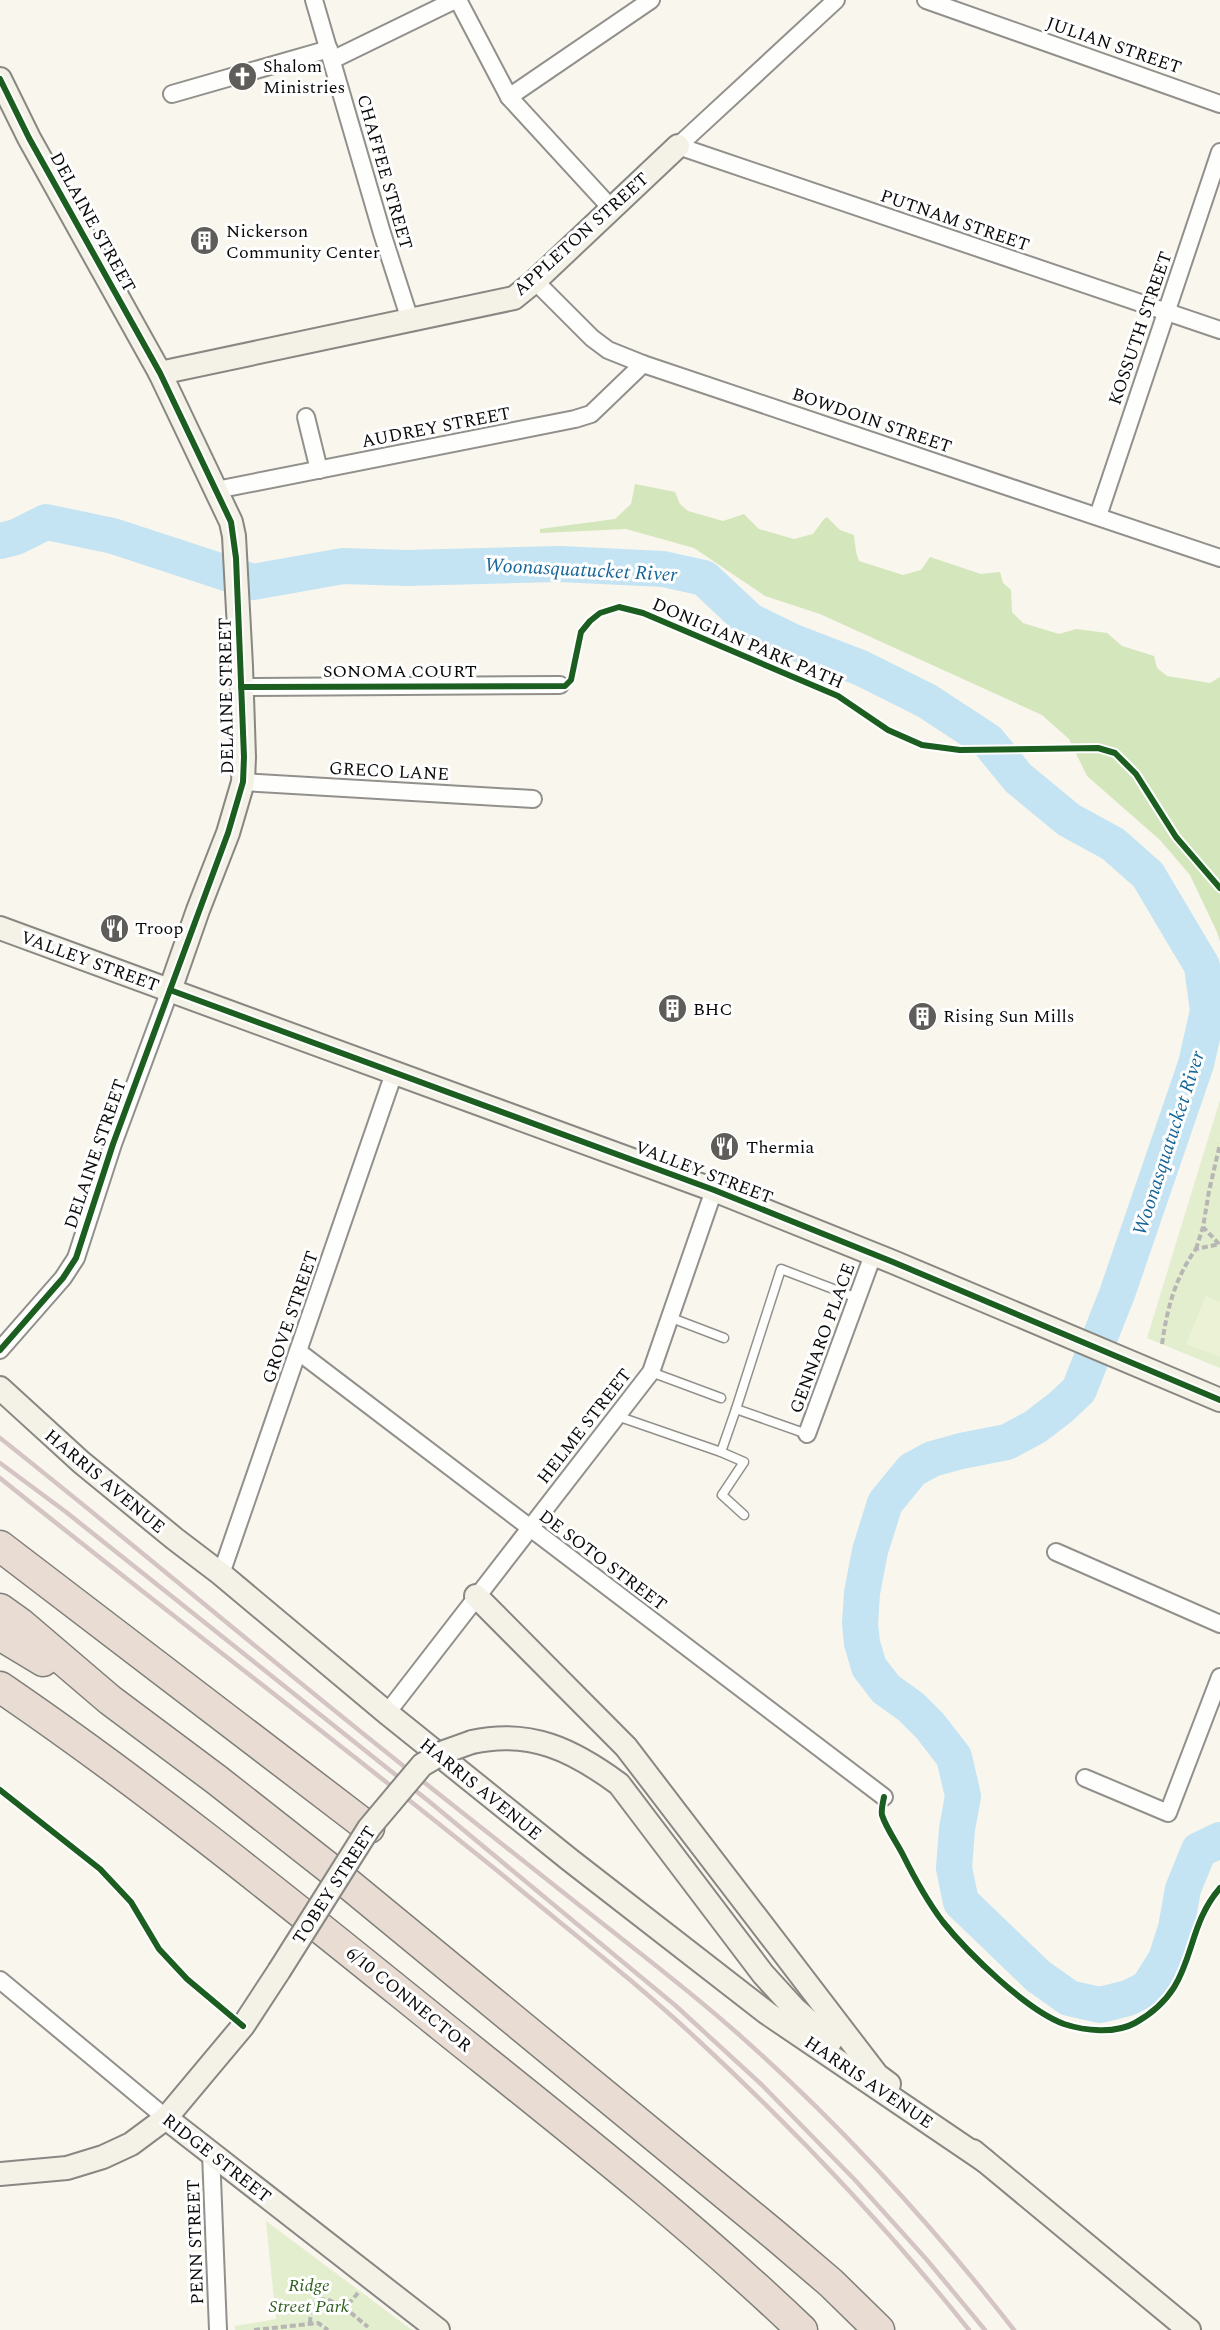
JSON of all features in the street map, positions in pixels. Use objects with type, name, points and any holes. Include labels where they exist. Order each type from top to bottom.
[{"type":"highway","points":[[0,1546],[369,1828]]},
{"type":"highway","points":[[0,1556],[54,1586]]},
{"type":"highway","points":[[0,1609],[21,1624],[110,1700],[334,1872],[776,2236],[831,2283],[879,2330]]},
{"type":"highway","points":[[0,1635],[110,1700]]},
{"type":"highway","name":"6/10 CONNECTOR","points":[[0,1687],[165,1805],[276,1892],[624,2173],[740,2272],[802,2330]]},
{"type":"main road","name":"DELAINE STREET","points":[[0,80],[29,138],[160,373],[231,522],[234,536],[244,757],[243,782],[228,833],[170,990]]},
{"type":"main road","name":"APPLETON STREET","points":[[160,373],[514,298],[535,281],[678,146]]},
{"type":"main road","name":"VALLEY STREET","points":[[0,928],[714,1190],[1220,1400]]},
{"type":"main road","name":"HARRIS AVENUE","points":[[0,1388],[81,1462],[570,1860],[767,2013],[985,2161]]},
{"type":"main road","name":"HARRIS AVENUE","points":[[476,1596],[626,1747],[877,2075],[1189,2330]]},
{"type":"main road","name":"TOBEY STREET","points":[[0,2174],[67,2168],[103,2157],[131,2144],[166,2118],[243,2026],[369,1828],[422,1765],[444,1752],[472,1742],[504,1737],[536,1740],[569,1752],[619,1784],[763,1974],[820,2033],[877,2075]]},
{"type":"main road","name":"RIDGE STREET","points":[[166,2118],[430,2327]]},
{"type":"street","name":"CHAFFEE STREET","points":[[314,0],[382,233],[410,320]]},
{"type":"street","points":[[172,94],[331,54],[456,0],[509,98],[611,208]]},
{"type":"street","points":[[509,98],[651,0]]},
{"type":"street","name":"APPLETON STREET","points":[[678,146],[836,0]]},
{"type":"street","name":"JULIAN STREET","points":[[927,0],[1220,104]]},
{"type":"street","name":"PUTNAM STREET","points":[[678,146],[1220,330]]},
{"type":"street","name":"KOSSUTH STREET","points":[[1098,516],[1220,152]]},
{"type":"street","name":"BOWDOIN STREET","points":[[535,281],[591,338],[608,350],[643,364],[1220,558]]},
{"type":"street","name":"AUDREY STREET","points":[[216,490],[591,414],[643,364]]},
{"type":"street","points":[[306,417],[319,470]]},
{"type":"street","name":"SONOMA COURT","points":[[241,687],[560,685]]},
{"type":"street","name":"GRECO LANE","points":[[243,782],[533,799]]},
{"type":"street","name":"DELAINE STREET","points":[[0,1350],[63,1278],[76,1258],[113,1144],[170,990]]},
{"type":"street","name":"GROVE STREET","points":[[221,1574],[394,1073]]},
{"type":"street","name":"HELME STREET","points":[[387,1713],[651,1372],[714,1190]]},
{"type":"street","name":"GENNARO PLACE","points":[[807,1434],[873,1255]]},
{"type":"street","name":"DE SOTO STREET","points":[[299,1352],[884,1797]]},
{"type":"street","points":[[1056,1552],[1220,1624]]},
{"type":"street","points":[[1085,1778],[1168,1813],[1220,1677]]},
{"type":"street","name":"RIDGE STREET","points":[[0,1980],[166,2118]]},
{"type":"street","name":"PENN STREET","points":[[211,2153],[218,2330]]},
{"type":"lane","points":[[721,1452],[781,1269],[857,1298]]},
{"type":"lane","points":[[669,1317],[724,1338]]},
{"type":"lane","points":[[651,1372],[721,1398]]},
{"type":"lane","points":[[736,1409],[807,1434]]},
{"type":"lane","points":[[617,1416],[744,1462],[722,1495],[744,1515]]},
{"type":"path","points":[[1162,1344],[1174,1288],[1183,1266],[1196,1249],[1203,1227],[1220,1144]]},
{"type":"path","points":[[1203,1227],[1220,1244]]},
{"type":"path","points":[[1196,1249],[1220,1244]]},
{"type":"path","points":[[345,2308],[358,2293]]},
{"type":"path","points":[[310,2323],[311,2309],[317,2300],[327,2299],[345,2308],[368,2326]]},
{"type":"path","points":[[254,2330],[318,2322],[328,2330]]},
{"type":"green space","points":[[635,484],[675,492],[680,504],[688,511],[723,521],[744,514],[759,529],[794,539],[813,534],[827,517],[840,530],[854,535],[859,561],[903,575],[921,570],[930,557],[981,574],[1000,572],[1003,583],[1011,590],[1012,612],[1023,623],[1059,634],[1076,629],[1107,633],[1122,646],[1154,656],[1157,668],[1167,676],[1210,683],[1220,677],[1220,941],[1190,875],[1160,840],[1087,776],[1069,739],[1042,715],[820,614],[765,596],[694,548],[626,529],[540,533],[540,529],[615,519],[631,504]]},
{"type":"green space","points":[[1220,1100],[1220,1368],[1147,1338]]},
{"type":"green space","points":[[1206,1296],[1220,1302],[1220,1357],[1186,1344]]},
{"type":"green space","name":"Ridge Street Park","points":[[266,2221],[412,2330],[235,2330],[235,2326],[276,2319]]},
{"type":"waterway","name":"Woonasquatucket River","points":[[0,541],[16,537],[46,522],[113,536],[253,582],[343,566],[407,568],[560,564],[663,569],[704,578],[750,621],[791,641],[861,668],[927,701],[988,741],[1018,778],[1069,820],[1113,844],[1148,875],[1202,966],[1208,1011],[1196,1064],[1117,1294],[1079,1390],[1061,1407],[1035,1427],[1007,1442],[932,1459],[912,1470],[885,1503],[870,1551],[862,1593],[860,1624],[862,1643],[869,1667],[886,1689],[911,1707],[930,1726],[954,1757],[963,1796],[957,1829],[954,1868],[961,1902],[1038,1976],[1069,1998],[1100,2005],[1128,1998],[1148,1988],[1166,1959],[1176,1928],[1183,1889],[1199,1850],[1220,1840]]},
{"type":"railway","points":[[0,1438],[351,1724],[736,2032],[811,2101],[882,2174],[1014,2330]]},
{"type":"railway","points":[[0,1463],[66,1512],[431,1803],[676,2006],[762,2085],[855,2180],[927,2260],[985,2330]]},
{"type":"railway","points":[[0,1478],[442,1827],[652,1999],[735,2075],[805,2144],[906,2254],[969,2330]]},
{"type":"cycle path","points":[[0,79],[29,138],[160,373],[231,522],[236,558],[244,757],[243,782],[228,833],[113,1144],[76,1258],[63,1278],[0,1350]]},
{"type":"cycle path","name":"DONIGIAN PARK PATH","points":[[241,687],[565,686],[571,680],[581,632],[600,613],[619,607],[643,613],[838,696],[888,730],[922,745],[960,750],[1098,748],[1115,753],[1136,774],[1176,837],[1220,888]]},
{"type":"cycle path","points":[[170,990],[714,1190],[893,1262],[1220,1400]]},
{"type":"cycle path","points":[[0,1790],[100,1869],[131,1902],[159,1949],[187,1979],[243,2026]]},
{"type":"cycle path","points":[[884,1797],[882,1815],[886,1825],[922,1890],[943,1922],[982,1964],[1016,1994],[1033,2007],[1064,2024],[1090,2030],[1118,2029],[1135,2023],[1156,2009],[1180,1977],[1199,1923],[1220,1888]]},
{"type":"place","name":"Shalom Ministries","points":[[242,76]]},
{"type":"place","name":"Nickerson Community Center","points":[[205,241]]},
{"type":"place","name":"Troop","points":[[114,928]]},
{"type":"place","name":"BHC","points":[[672,1009]]},
{"type":"place","name":"Rising Sun Mills","points":[[922,1016]]},
{"type":"place","name":"Thermia","points":[[725,1147]]}]
